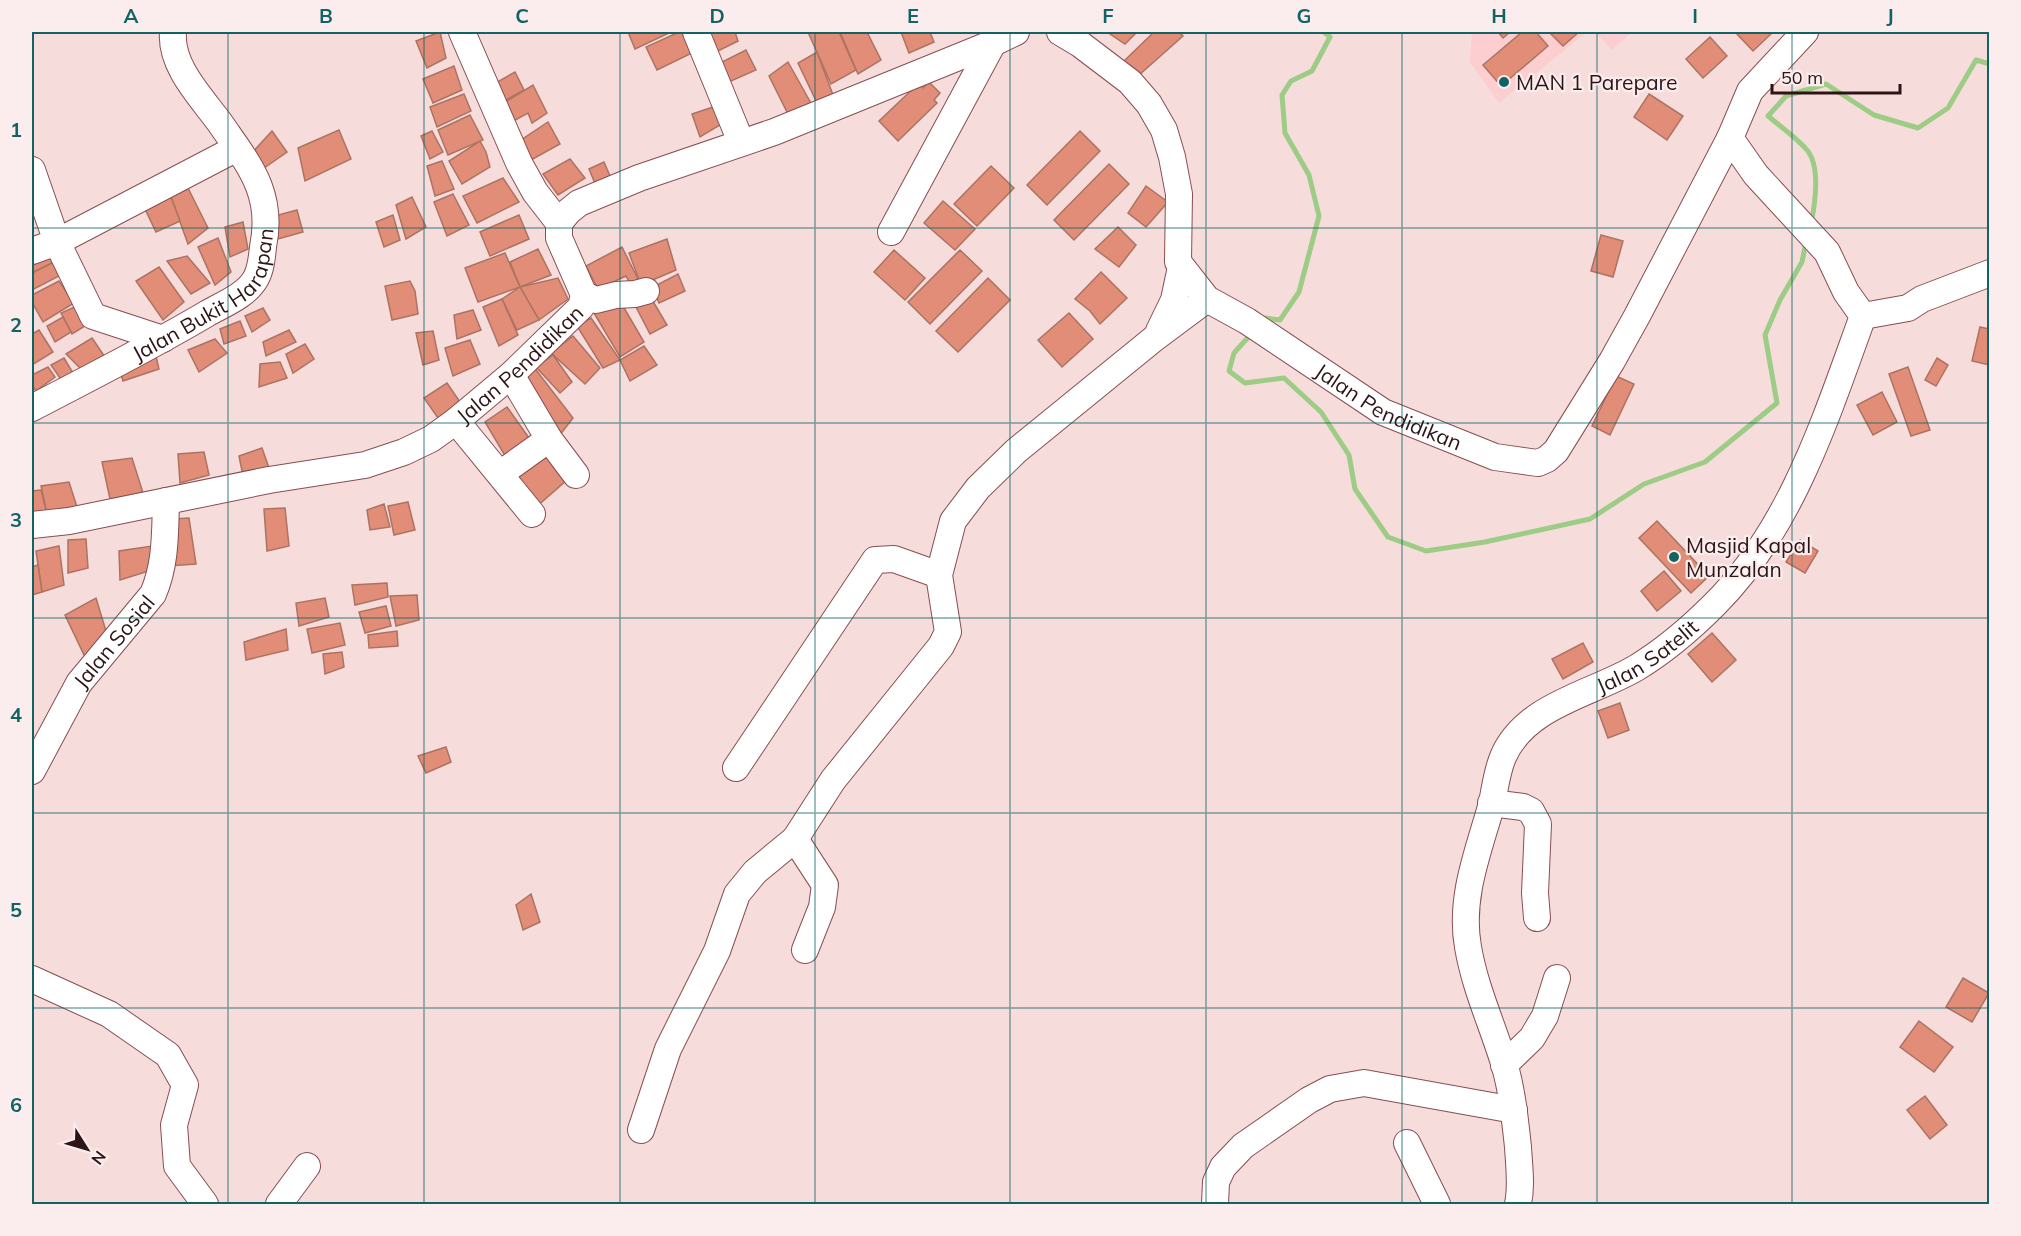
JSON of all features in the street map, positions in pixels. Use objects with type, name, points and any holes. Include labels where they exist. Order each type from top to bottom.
[{"type":"street","name":"Jalan Bukit Harapan","points":[[32,408],[163,339],[247,290],[256,279],[265,238],[263,198],[259,183],[184,72],[175,53],[173,32]]},
{"type":"street","points":[[462,32],[519,163],[535,192],[559,223],[579,203],[639,178],[785,127],[998,37],[1016,32]]},
{"type":"street","points":[[696,32],[741,142]]},
{"type":"street","points":[[1060,32],[1080,44],[1130,82],[1149,105],[1164,130],[1173,157],[1179,194],[1178,262],[1181,267],[1174,300],[1156,337]]},
{"type":"street","name":"Jalan Pendidikan","points":[[1181,267],[1207,299],[1271,336],[1383,412],[1495,457],[1538,463],[1556,451],[1612,361],[1730,138],[1750,91],[1805,32]]},
{"type":"street","points":[[891,232],[998,37]]},
{"type":"street","points":[[1730,138],[1756,176],[1827,252],[1842,285],[1863,316],[1908,308],[1922,299],[1989,273]]},
{"type":"street","points":[[32,251],[57,242],[237,148]]},
{"type":"street","points":[[32,170],[57,242],[93,316],[163,339]]},
{"type":"street","name":"Jalan Pendidikan","points":[[32,525],[69,521],[268,480],[365,465],[404,452],[431,438],[456,421],[511,375],[578,310],[584,295],[559,238],[559,223]]},
{"type":"street","points":[[584,295],[596,300],[646,291]]},
{"type":"street","points":[[641,1130],[668,1049],[717,951],[737,894],[755,872],[795,839],[833,780],[941,646],[948,632],[939,575],[953,521],[978,488],[1016,451],[1156,337],[1207,299]]},
{"type":"street","name":"Jalan Satelit","points":[[1518,1204],[1520,1184],[1514,1110],[1504,1065],[1478,991],[1468,946],[1465,912],[1471,874],[1502,758],[1513,737],[1527,724],[1543,713],[1635,668],[1672,643],[1737,581],[1758,552],[1805,470],[1863,316]]},
{"type":"street","points":[[511,375],[549,439],[576,475]]},
{"type":"street","points":[[456,421],[532,514]]},
{"type":"street","points":[[500,474],[549,439]]},
{"type":"street","name":"Jalan Sosial","points":[[32,769],[80,683],[153,594],[164,558],[166,501]]},
{"type":"street","points":[[736,768],[875,560],[894,559],[939,575]]},
{"type":"street","points":[[1491,803],[1523,807],[1531,811],[1538,824],[1534,893],[1537,918]]},
{"type":"street","points":[[795,839],[825,885],[822,907],[805,950]]},
{"type":"street","points":[[1504,1065],[1532,1038],[1545,1016],[1557,978]]},
{"type":"street","points":[[32,979],[109,1014],[168,1055],[185,1085],[174,1125],[177,1166],[205,1204]]},
{"type":"street","points":[[1215,1204],[1216,1182],[1223,1167],[1243,1146],[1308,1100],[1330,1089],[1364,1083],[1514,1110]]},
{"type":"street","points":[[1407,1143],[1437,1204]]},
{"type":"street","points":[[279,1204],[307,1166]]},
{"type":"shaded area","name":"MAN 1 Parepare","points":[[1472,32],[1587,32],[1499,103],[1470,62]]},
{"type":"shaded area","name":"MAN 1 Parepare","points":[[1595,32],[1632,32],[1612,50]]},
{"type":"building","points":[[440,32],[446,58],[427,68],[416,41]]},
{"type":"building","points":[[628,32],[671,32],[635,49]]},
{"type":"building","points":[[682,32],[692,53],[657,70],[646,47]]},
{"type":"building","points":[[703,32],[735,32],[738,41],[712,54]]},
{"type":"building","points":[[808,32],[839,32],[856,70],[831,84]]},
{"type":"building","points":[[840,32],[867,32],[881,60],[858,74]]},
{"type":"building","points":[[901,32],[930,32],[934,42],[909,53]]},
{"type":"building","points":[[1107,32],[1137,32],[1125,44]]},
{"type":"building","points":[[1154,32],[1179,32],[1183,36],[1138,76],[1124,61]]},
{"type":"building","points":[[1498,32],[1510,32],[1503,38]]},
{"type":"building","points":[[1522,32],[1536,32],[1548,46],[1501,86],[1483,65]]},
{"type":"building","points":[[1549,32],[1579,32],[1563,46]]},
{"type":"building","points":[[1735,32],[1773,32],[1753,51]]},
{"type":"building","points":[[1710,37],[1727,56],[1703,78],[1686,59]]},
{"type":"building","points":[[746,50],[756,70],[722,85],[714,66]]},
{"type":"building","points":[[817,52],[833,95],[818,105],[798,63]]},
{"type":"building","points":[[788,62],[812,105],[788,114],[769,76]]},
{"type":"building","points":[[454,66],[462,90],[433,103],[423,79]]},
{"type":"building","points":[[515,72],[524,90],[497,105],[492,85]]},
{"type":"building","points":[[929,82],[940,93],[934,100],[937,103],[898,141],[879,121],[919,83],[923,88]]},
{"type":"building","points":[[533,85],[547,113],[532,123],[528,113],[510,123],[502,104]]},
{"type":"building","points":[[464,94],[471,111],[437,127],[430,107]]},
{"type":"building","points":[[1649,94],[1683,116],[1667,140],[1634,117]]},
{"type":"building","points":[[719,105],[725,122],[700,137],[692,114]]},
{"type":"building","points":[[470,115],[483,140],[448,155],[438,130]]},
{"type":"building","points":[[548,122],[560,144],[531,160],[518,142]]},
{"type":"building","points":[[339,130],[351,159],[305,181],[298,148]]},
{"type":"building","points":[[272,131],[287,152],[264,168],[251,154]]},
{"type":"building","points":[[432,131],[443,152],[430,159],[421,136]]},
{"type":"building","points":[[1080,131],[1100,151],[1047,205],[1027,185]]},
{"type":"building","points":[[480,141],[490,167],[462,184],[449,161]]},
{"type":"building","points":[[570,159],[585,178],[558,195],[543,174]]},
{"type":"building","points":[[442,161],[454,189],[435,196],[427,166]]},
{"type":"building","points":[[604,162],[610,176],[596,186],[589,169]]},
{"type":"building","points":[[1109,164],[1129,184],[1074,240],[1054,220]]},
{"type":"building","points":[[991,166],[1014,188],[977,226],[954,204]]},
{"type":"building","points":[[503,178],[519,202],[477,223],[463,196]]},
{"type":"building","points":[[185,182],[208,228],[188,244],[170,194]]},
{"type":"building","points":[[1146,186],[1168,202],[1146,227],[1128,213]]},
{"type":"building","points":[[453,194],[469,225],[447,236],[434,202]]},
{"type":"building","points":[[171,197],[180,221],[156,232],[145,209]]},
{"type":"building","points":[[412,197],[426,227],[406,239],[396,205]]},
{"type":"building","points":[[943,201],[975,229],[955,250],[924,223]]},
{"type":"building","points":[[297,210],[303,232],[274,240],[271,217]]},
{"type":"building","points":[[393,215],[400,240],[384,247],[376,222]]},
{"type":"building","points":[[519,215],[529,239],[490,256],[480,232]]},
{"type":"building","points":[[243,222],[248,249],[230,257],[225,227]]},
{"type":"building","points":[[1118,227],[1136,245],[1119,267],[1095,249]]},
{"type":"building","points":[[1601,235],[1623,241],[1613,277],[1591,271]]},
{"type":"building","points":[[218,238],[231,272],[215,285],[198,247]]},
{"type":"building","points":[[667,239],[676,270],[641,285],[629,253]]},
{"type":"building","points":[[622,247],[641,285],[633,288],[626,276],[598,289],[586,266]]},
{"type":"building","points":[[47,249],[56,261],[32,273],[32,256]]},
{"type":"building","points":[[538,249],[551,275],[520,287],[510,262]]},
{"type":"building","points":[[894,250],[925,278],[905,300],[874,272]]},
{"type":"building","points":[[960,250],[982,271],[930,324],[908,302]]},
{"type":"building","points":[[505,253],[520,287],[478,302],[465,268]]},
{"type":"building","points":[[187,256],[210,283],[191,294],[167,261]]},
{"type":"building","points":[[56,261],[61,275],[32,290],[32,273]]},
{"type":"building","points":[[159,267],[184,302],[163,320],[136,281]]},
{"type":"building","points":[[1101,272],[1127,298],[1100,324],[1090,311],[1075,299]]},
{"type":"building","points":[[678,274],[685,291],[659,303],[653,287]]},
{"type":"building","points":[[558,278],[568,299],[539,320],[520,287]]},
{"type":"building","points":[[988,278],[1010,300],[958,352],[936,331]]},
{"type":"building","points":[[59,281],[74,303],[43,322],[32,302],[32,295]]},
{"type":"building","points":[[410,281],[415,291],[418,314],[392,320],[385,286]]},
{"type":"building","points":[[520,287],[539,320],[517,330],[502,299]]},
{"type":"building","points":[[651,298],[667,325],[650,334],[635,305]]},
{"type":"building","points":[[502,299],[518,335],[499,346],[483,307]]},
{"type":"building","points":[[620,301],[644,342],[620,357],[594,313]]},
{"type":"building","points":[[81,304],[90,323],[72,334],[61,313]]},
{"type":"building","points":[[263,308],[270,320],[252,332],[245,316]]},
{"type":"building","points":[[473,310],[481,330],[457,339],[454,315]]},
{"type":"building","points":[[1069,313],[1093,339],[1062,367],[1038,340]]},
{"type":"building","points":[[63,317],[71,332],[55,342],[47,326]]},
{"type":"building","points":[[591,318],[620,360],[603,368],[577,326]]},
{"type":"building","points":[[240,321],[246,336],[224,344],[220,329]]},
{"type":"building","points":[[1980,327],[1990,329],[1990,365],[1972,361]]},
{"type":"building","points":[[39,330],[53,352],[32,365],[32,334]]},
{"type":"building","points":[[289,330],[296,342],[266,356],[263,342]]},
{"type":"building","points":[[433,331],[439,360],[423,365],[416,333]]},
{"type":"building","points":[[573,336],[600,368],[585,384],[551,353]]},
{"type":"building","points":[[92,338],[105,357],[84,372],[66,354]]},
{"type":"building","points":[[215,339],[227,353],[199,372],[188,350]]},
{"type":"building","points":[[470,340],[480,364],[453,376],[445,348]]},
{"type":"building","points":[[305,344],[314,359],[293,373],[286,354]]},
{"type":"building","points":[[644,346],[657,365],[630,381],[620,360]]},
{"type":"building","points":[[155,352],[159,369],[123,381],[119,368]]},
{"type":"building","points":[[553,355],[572,382],[560,393],[536,367]]},
{"type":"building","points":[[64,358],[73,373],[62,381],[51,365]]},
{"type":"building","points":[[1937,358],[1948,365],[1936,386],[1925,380]]},
{"type":"building","points":[[280,362],[287,378],[259,387],[260,364]]},
{"type":"building","points":[[533,366],[573,418],[559,436],[517,381]]},
{"type":"building","points":[[48,367],[55,377],[36,391],[32,385],[32,375]]},
{"type":"building","points":[[1908,367],[1930,430],[1911,436],[1889,374]]},
{"type":"building","points":[[1616,376],[1634,384],[1610,435],[1592,426]]},
{"type":"building","points":[[447,383],[460,402],[438,418],[424,398]]},
{"type":"building","points":[[1882,392],[1897,422],[1873,435],[1857,405]]},
{"type":"building","points":[[507,407],[529,438],[507,459],[485,422]]},
{"type":"building","points":[[547,447],[568,479],[536,507],[515,472]]},
{"type":"building","points":[[262,448],[269,468],[243,476],[239,456]]},
{"type":"building","points":[[204,452],[209,475],[180,483],[178,454]]},
{"type":"building","points":[[132,458],[143,493],[110,499],[102,462]]},
{"type":"building","points":[[69,482],[77,507],[47,514],[41,486]]},
{"type":"building","points":[[41,490],[47,514],[32,517],[32,491]]},
{"type":"building","points":[[408,502],[415,530],[394,535],[388,506]]},
{"type":"building","points":[[384,504],[390,527],[370,530],[367,510]]},
{"type":"building","points":[[285,508],[289,546],[267,551],[264,509]]},
{"type":"building","points":[[189,518],[196,564],[168,566],[172,519]]},
{"type":"building","name":"Masjid Kapal Munzalan","points":[[1657,521],[1709,576],[1691,593],[1639,538]]},
{"type":"building","points":[[86,539],[88,568],[68,573],[68,540]]},
{"type":"building","points":[[1800,540],[1818,551],[1805,573],[1786,562]]},
{"type":"building","points":[[59,546],[64,585],[42,592],[36,551]]},
{"type":"building","points":[[152,546],[152,570],[120,580],[119,551]]},
{"type":"building","points":[[38,565],[42,592],[32,595],[32,567]]},
{"type":"building","points":[[1664,571],[1681,591],[1657,611],[1641,591]]},
{"type":"building","points":[[387,583],[388,597],[355,605],[352,585]]},
{"type":"building","points":[[417,595],[419,620],[396,626],[390,596]]},
{"type":"building","points":[[96,598],[109,641],[86,659],[65,615]]},
{"type":"building","points":[[325,598],[329,617],[299,626],[296,603]]},
{"type":"building","points":[[386,606],[391,626],[365,633],[359,612]]},
{"type":"building","points":[[340,623],[345,645],[312,653],[307,629]]},
{"type":"building","points":[[286,629],[288,650],[246,660],[244,642]]},
{"type":"building","points":[[397,631],[398,646],[369,648],[368,635]]},
{"type":"building","points":[[1712,633],[1736,660],[1712,682],[1688,654]]},
{"type":"building","points":[[1583,643],[1593,662],[1563,679],[1552,659]]},
{"type":"building","points":[[342,652],[344,667],[325,674],[323,654]]},
{"type":"building","points":[[1620,703],[1629,730],[1608,738],[1598,711]]},
{"type":"building","points":[[446,747],[451,762],[426,773],[418,756]]},
{"type":"building","points":[[531,894],[540,922],[523,930],[516,905]]},
{"type":"building","points":[[1963,978],[1989,993],[1972,1022],[1946,1007]]},
{"type":"building","points":[[1919,1021],[1953,1047],[1934,1072],[1900,1047]]},
{"type":"building","points":[[1925,1096],[1947,1125],[1930,1139],[1907,1110]]},
{"type":"waterway","points":[[1262,321],[1265,318],[1280,320],[1299,292],[1319,216],[1309,175],[1285,133],[1282,95],[1291,81],[1312,71],[1330,37],[1324,32]]},
{"type":"waterway","points":[[1811,224],[1816,186],[1811,157],[1799,141],[1768,116],[1786,96],[1826,84],[1874,115],[1918,128],[1948,108],[1976,60],[1990,64]]},
{"type":"waterway","points":[[1252,333],[1234,353],[1229,371],[1245,383],[1284,378],[1321,412],[1349,455],[1355,489],[1388,537],[1426,551],[1485,542],[1590,519],[1644,484],[1705,462],[1777,403],[1765,335],[1780,300],[1802,262],[1806,242]]},
{"type":"place","name":"MAN 1 Parepare","points":[[1504,82]]},
{"type":"place","name":"Masjid Kapal Munzalan","points":[[1674,557]]}]
